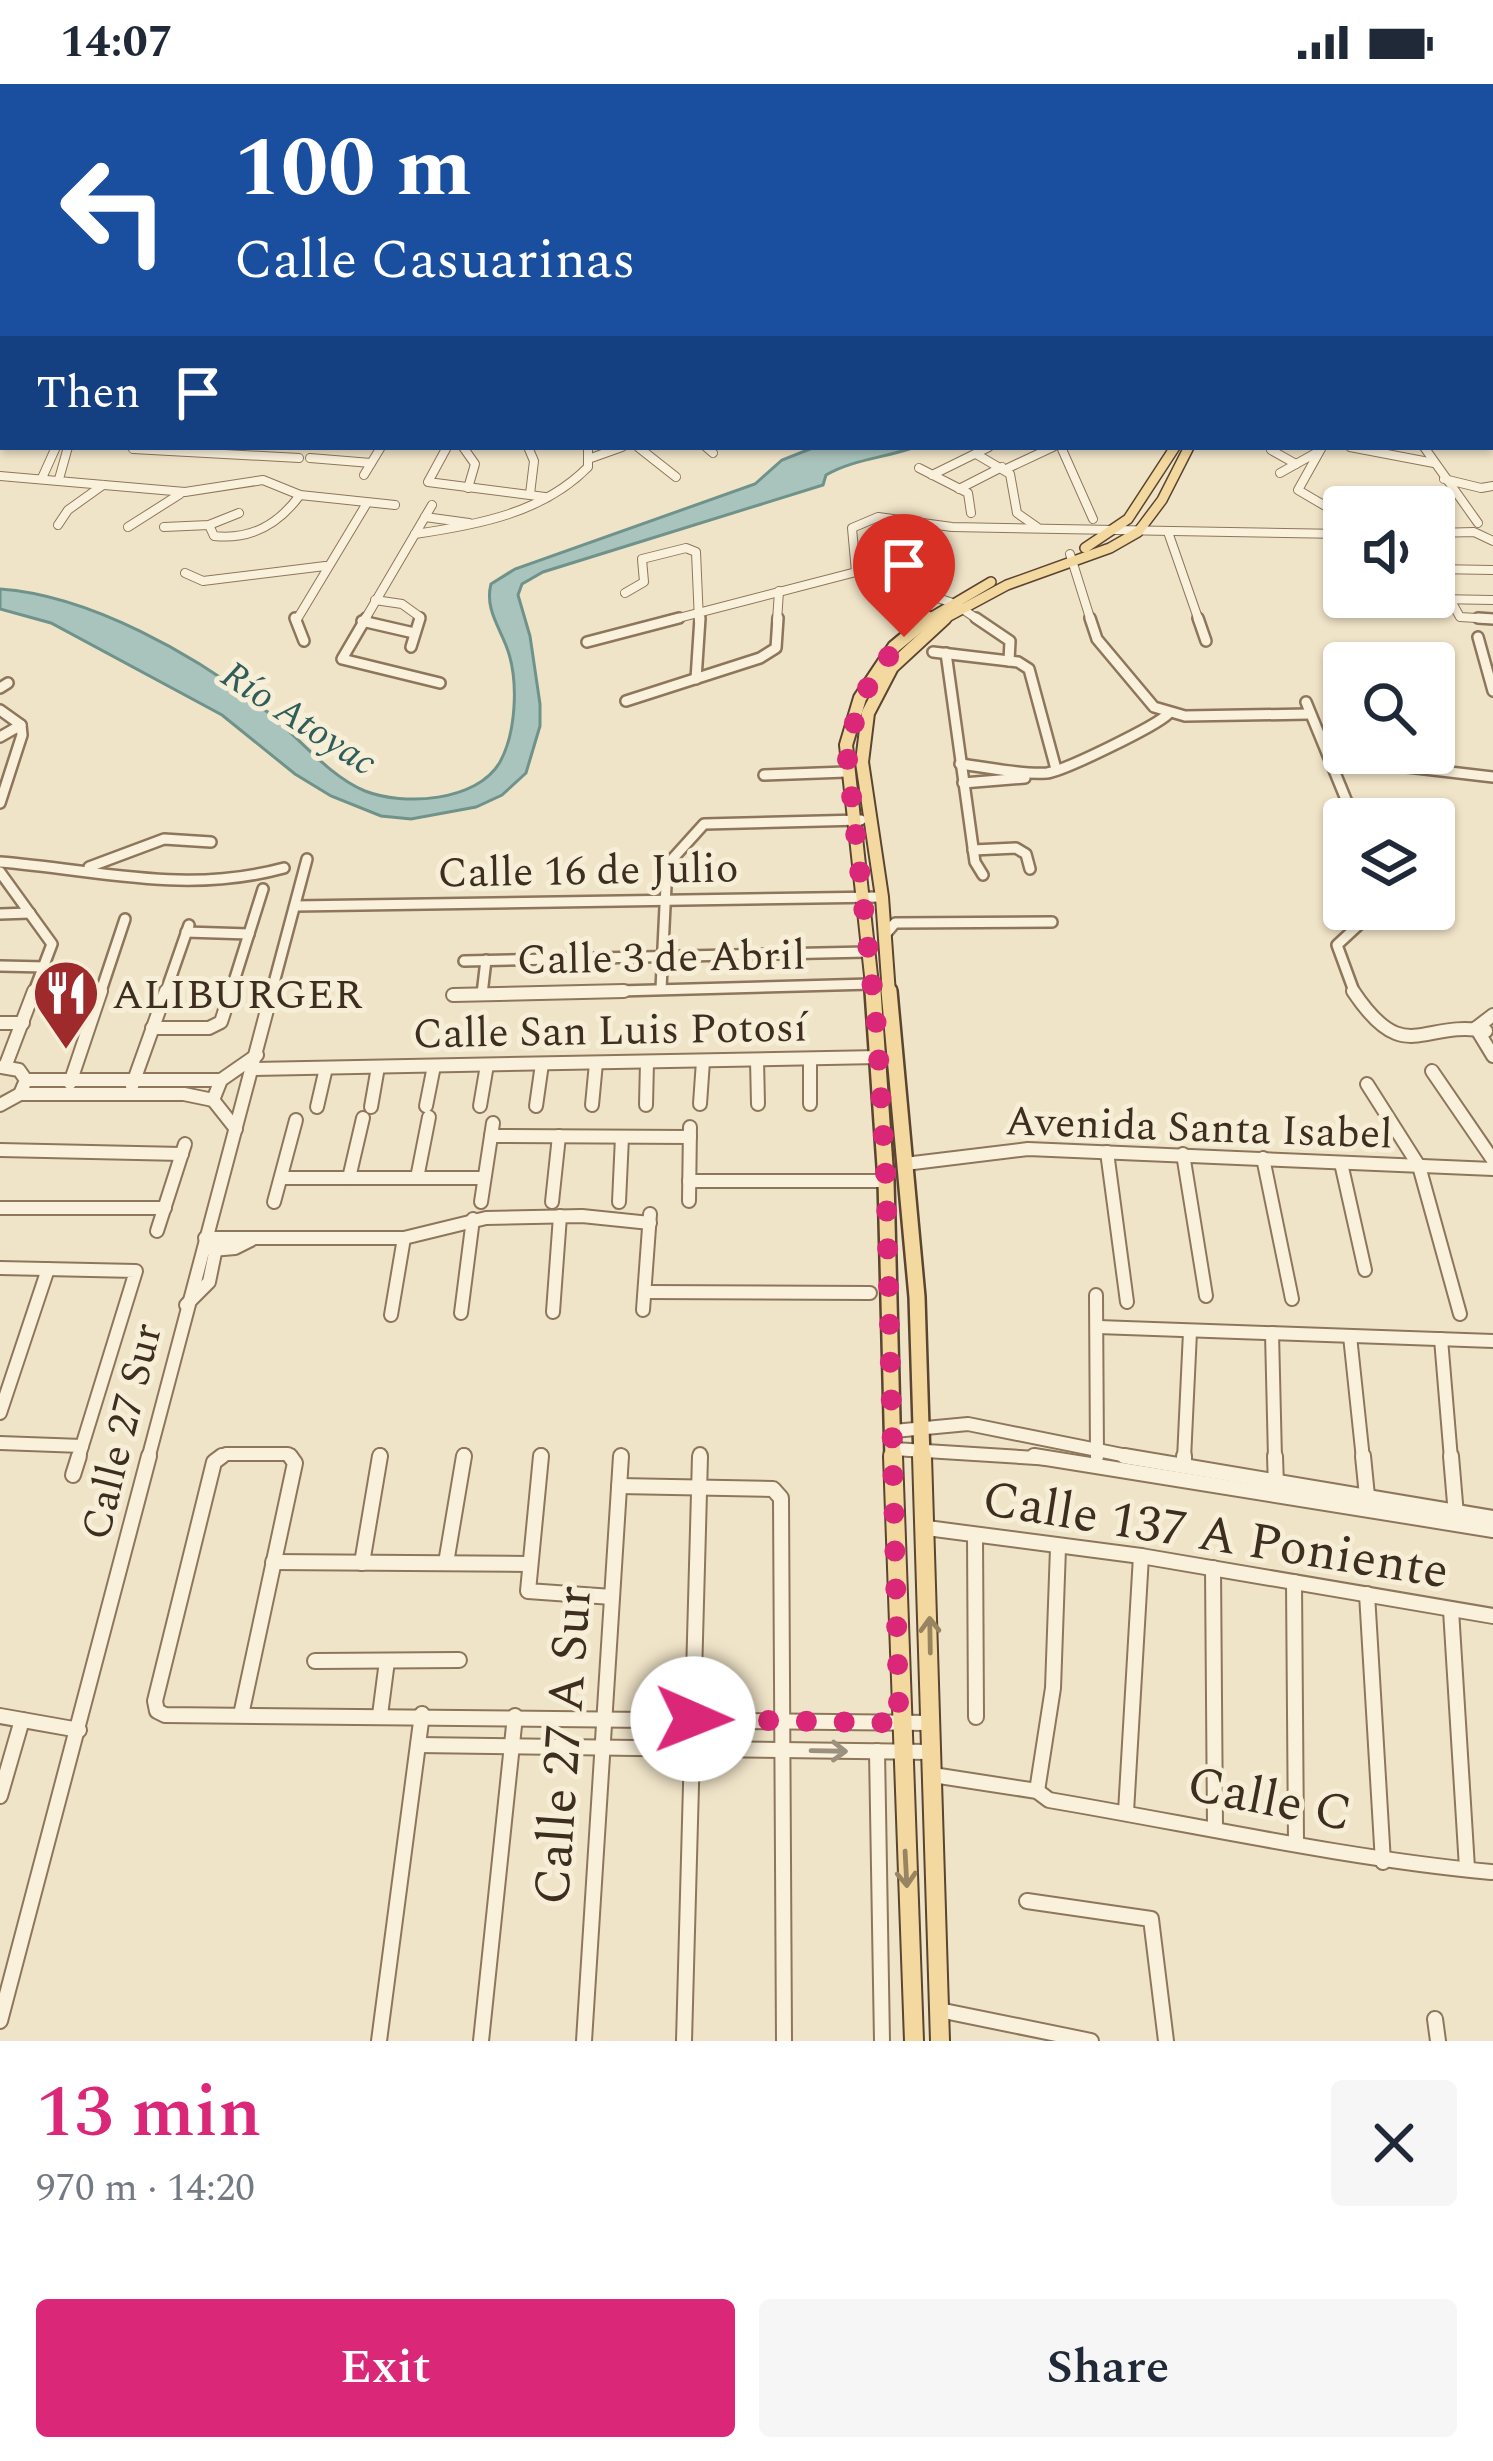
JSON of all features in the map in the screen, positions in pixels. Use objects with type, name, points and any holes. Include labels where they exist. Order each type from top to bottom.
[{"type":"main road","points":[[1071,558],[1118,532],[1144,502],[1172,450]]},
{"type":"main road","points":[[914,2041],[899,1723],[886,1181],[863,897],[846,772],[852,721],[880,663],[904,637],[955,605],[1138,532],[1162,500],[1188,450]]},
{"type":"main road","points":[[940,2041],[922,1429],[882,897],[862,762],[868,713],[901,656],[955,605]]},
{"type":"street","points":[[579,84],[590,84]]},
{"type":"street","points":[[43,478],[55,450]]},
{"type":"street","points":[[58,479],[67,450]]},
{"type":"street","points":[[130,463],[133,450]]},
{"type":"street","points":[[201,450],[371,463]]},
{"type":"street","points":[[364,475],[379,450]]},
{"type":"street","points":[[445,450],[428,482],[548,497]]},
{"type":"street","points":[[466,450],[475,464],[468,488]]},
{"type":"street","points":[[529,450],[534,461],[530,494]]},
{"type":"street","points":[[589,450],[591,458]]},
{"type":"street","points":[[415,534],[477,525],[548,497],[576,481],[591,458],[614,450]]},
{"type":"street","points":[[642,450],[676,477]]},
{"type":"street","points":[[932,475],[983,450]]},
{"type":"street","points":[[959,489],[1049,450]]},
{"type":"street","points":[[1058,450],[1093,520]]},
{"type":"street","points":[[1271,450],[1296,464]]},
{"type":"street","points":[[1280,473],[1320,450]]},
{"type":"street","points":[[1320,450],[1298,490],[1323,505]]},
{"type":"street","points":[[1366,450],[1434,463]]},
{"type":"street","points":[[1426,450],[1476,527],[1493,541]]},
{"type":"street","points":[[976,454],[1004,468],[1017,510],[1040,530]]},
{"type":"street","points":[[919,468],[968,493],[971,513]]},
{"type":"street","points":[[0,476],[185,492],[263,480],[300,495],[395,505]]},
{"type":"street","points":[[1444,479],[1481,488],[1493,486]]},
{"type":"street","points":[[58,525],[76,502],[103,485]]},
{"type":"street","points":[[128,527],[185,492]]},
{"type":"street","points":[[209,525],[214,536],[223,538],[256,533],[288,515],[300,495]]},
{"type":"street","points":[[304,641],[295,618],[367,503]]},
{"type":"street","points":[[432,505],[341,659],[440,683]]},
{"type":"street","points":[[1017,510],[1052,530]]},
{"type":"street","points":[[164,527],[209,525],[239,513]]},
{"type":"street","points":[[425,517],[477,525]]},
{"type":"street","points":[[856,572],[850,532],[857,522],[872,517],[952,527],[1323,534]]},
{"type":"street","points":[[1455,530],[1493,522]]},
{"type":"street","points":[[1168,532],[1206,640]]},
{"type":"street","points":[[626,592],[644,582],[642,560],[692,548],[700,612],[696,680]]},
{"type":"street","points":[[1071,558],[1091,629],[1147,701],[1168,714],[1309,714]]},
{"type":"street","points":[[185,573],[203,581],[325,566]]},
{"type":"street","points":[[1455,569],[1493,570]]},
{"type":"street","points":[[587,642],[856,572],[955,605],[1010,641],[1009,661]]},
{"type":"street","points":[[626,701],[776,648],[779,591]]},
{"type":"street","points":[[375,600],[415,612],[422,623],[411,647]]},
{"type":"street","points":[[1455,601],[1493,600]]},
{"type":"street","points":[[1455,608],[1460,617],[1493,619]]},
{"type":"street","points":[[362,621],[414,633]]},
{"type":"street","points":[[1478,637],[1493,692]]},
{"type":"street","points":[[933,652],[1025,665],[1032,673],[1056,769]]},
{"type":"street","points":[[946,653],[973,850],[982,875]]},
{"type":"street","points":[[678,701],[679,685]]},
{"type":"street","points":[[1306,702],[1323,743]]},
{"type":"street","points":[[0,710],[21,725],[22,735],[0,803]]},
{"type":"street","points":[[963,783],[1040,775],[1129,735],[1151,730],[1168,714]]},
{"type":"street","points":[[0,737],[21,725]]},
{"type":"street","points":[[960,764],[1040,775]]},
{"type":"street","points":[[764,775],[846,772]]},
{"type":"street","points":[[1455,772],[1493,776]]},
{"type":"street","points":[[661,989],[667,865],[704,824],[873,820]]},
{"type":"street","points":[[86,868],[161,839],[195,837],[212,842]]},
{"type":"street","points":[[973,850],[1016,848],[1026,854],[1030,869]]},
{"type":"street","name":"Calle 27 Sur","points":[[0,2020],[186,1305],[211,1244],[236,1129],[308,859]]},
{"type":"street","points":[[26,1080],[20,1070],[2,1067],[51,954],[50,936],[7,888],[0,867],[86,868],[136,881],[207,887],[284,868]]},
{"type":"street","points":[[152,1028],[216,1027],[263,889]]},
{"type":"street","name":"Calle 16 de Julio","points":[[295,906],[882,897]]},
{"type":"street","points":[[0,914],[30,914]]},
{"type":"street","points":[[70,1083],[125,919]]},
{"type":"street","points":[[884,936],[895,923],[1052,922]]},
{"type":"street","points":[[131,1089],[187,929],[249,934]]},
{"type":"street","points":[[1355,930],[1336,950],[1345,976],[1361,999],[1399,1035],[1418,1038],[1485,1028]]},
{"type":"street","points":[[464,961],[867,952]]},
{"type":"street","points":[[482,994],[486,960]]},
{"type":"street","points":[[0,967],[46,967]]},
{"type":"street","name":"Calle 3 de Abril","points":[[453,995],[871,984]]},
{"type":"street","points":[[1493,1015],[1485,1028],[1493,1056]]},
{"type":"street","points":[[0,1023],[23,1023]]},
{"type":"street","points":[[1485,1028],[1493,1043]]},
{"type":"street","name":"Calle San Luis Potosí","points":[[255,1062],[326,1068],[896,1057]]},
{"type":"street","points":[[810,1058],[810,1104]]},
{"type":"street","points":[[700,1105],[703,1060]]},
{"type":"street","points":[[757,1060],[758,1104]]},
{"type":"street","points":[[0,1105],[20,1094],[221,1080],[255,1062]]},
{"type":"street","points":[[646,1105],[647,1062]]},
{"type":"street","points":[[592,1105],[596,1063]]},
{"type":"street","points":[[536,1106],[542,1064]]},
{"type":"street","points":[[480,1106],[487,1065]]},
{"type":"street","points":[[417,1178],[434,1066]]},
{"type":"street","points":[[349,1178],[378,1067]]},
{"type":"street","points":[[317,1107],[326,1068]]},
{"type":"street","points":[[1432,1071],[1492,1166]]},
{"type":"street","points":[[26,1080],[213,1100],[236,1129]]},
{"type":"street","points":[[20,1094],[26,1080]]},
{"type":"street","points":[[213,1100],[221,1080]]},
{"type":"street","points":[[1367,1084],[1419,1166],[1460,1314]]},
{"type":"street","points":[[274,1202],[296,1120]]},
{"type":"street","points":[[481,1202],[492,1129],[622,1137],[690,1132],[689,1201]]},
{"type":"street","points":[[552,1202],[559,1136]]},
{"type":"street","points":[[619,1202],[622,1137]]},
{"type":"street","points":[[0,1150],[184,1149],[158,1231]]},
{"type":"street","name":"Avenida Santa Isabel","points":[[904,1164],[1011,1149],[1492,1166]]},
{"type":"street","points":[[1107,1152],[1127,1302]]},
{"type":"street","points":[[1183,1154],[1206,1296]]},
{"type":"street","points":[[1263,1158],[1292,1299]]},
{"type":"street","points":[[1341,1163],[1365,1270]]},
{"type":"street","points":[[280,1178],[484,1178]]},
{"type":"street","points":[[689,1181],[886,1181]]},
{"type":"street","points":[[0,1208],[165,1208]]},
{"type":"street","points":[[553,1312],[560,1216]]},
{"type":"street","points":[[211,1244],[254,1238],[404,1238],[473,1219],[650,1218],[643,1310]]},
{"type":"street","points":[[461,1313],[473,1219]]},
{"type":"street","points":[[391,1315],[404,1238]]},
{"type":"street","points":[[0,1268],[136,1271],[73,1475]]},
{"type":"street","points":[[0,1413],[48,1269]]},
{"type":"street","points":[[645,1292],[870,1292]]},
{"type":"street","points":[[1096,1295],[1097,1459]]},
{"type":"street","points":[[1098,1327],[1493,1341]]},
{"type":"street","points":[[1184,1466],[1190,1332]]},
{"type":"street","points":[[1271,1334],[1276,1488]]},
{"type":"street","points":[[1350,1336],[1367,1496]]},
{"type":"street","points":[[1441,1340],[1457,1519]]},
{"type":"street","points":[[948,1426],[944,1442],[954,1452]]},
{"type":"street","points":[[894,1430],[980,1428],[1097,1459],[1457,1519],[1493,1518]]},
{"type":"street","points":[[974,1453],[986,1440],[980,1428]]},
{"type":"street","points":[[0,1443],[82,1446]]},
{"type":"street","points":[[894,1448],[1184,1466],[1276,1488],[1367,1496],[1493,1530]]},
{"type":"street","points":[[241,1715],[294,1457],[226,1454],[214,1462],[155,1701],[157,1711],[165,1715],[241,1715],[422,1714],[932,1724]]},
{"type":"street","points":[[684,2041],[700,1454]]},
{"type":"street","points":[[362,1563],[380,1455]]},
{"type":"street","points":[[446,1563],[464,1455]]},
{"type":"street","points":[[541,1455],[526,1584],[534,1594],[612,1597]]},
{"type":"street","name":"Calle 27 A Sur","points":[[584,2041],[621,1455]]},
{"type":"street","points":[[619,1486],[778,1492],[784,2041]]},
{"type":"street","name":"Calle 137 A Poniente","points":[[927,1528],[1141,1556],[1493,1616]]},
{"type":"street","points":[[975,1535],[976,1717]]},
{"type":"street","points":[[1037,1791],[1035,1777],[1053,1688],[1058,1548]]},
{"type":"street","points":[[1126,1812],[1141,1556]]},
{"type":"street","points":[[274,1562],[528,1564]]},
{"type":"street","points":[[1213,1568],[1215,1827]]},
{"type":"street","points":[[1294,1582],[1296,1842]]},
{"type":"street","points":[[1366,1594],[1383,1862]]},
{"type":"street","points":[[1451,1610],[1468,1868]]},
{"type":"street","points":[[380,1714],[387,1660]]},
{"type":"street","points":[[315,1661],[459,1660]]},
{"type":"street","points":[[379,2041],[422,1714]]},
{"type":"street","points":[[481,2041],[514,1716]]},
{"type":"street","points":[[0,1717],[79,1730]]},
{"type":"street","points":[[0,1796],[22,1720]]},
{"type":"street","points":[[418,1745],[933,1752]]},
{"type":"street","points":[[877,1751],[882,2041]]},
{"type":"street","name":"Calle C","points":[[933,1775],[1037,1791],[1049,1800],[1296,1842],[1383,1862],[1491,1873]]},
{"type":"street","points":[[1027,1900],[1151,1919],[1166,2041]]},
{"type":"street","points":[[939,2010],[1091,2041]]},
{"type":"street","points":[[1435,2019],[1438,2041]]},
{"type":"water","points":[[807,450],[904,450],[837,470],[826,475],[823,485],[543,572],[522,584],[518,595],[530,636],[540,726],[526,773],[502,795],[476,807],[411,819],[381,816],[331,796],[295,774],[222,715],[51,623],[0,609],[0,589],[105,615],[174,649],[237,689],[351,784],[381,796],[438,797],[475,786],[489,775],[500,762],[509,737],[514,679],[492,611],[491,584],[515,569],[755,484],[782,460]]},
{"type":"place","name":"ALIBURGER","points":[[66,1052]]},
{"type":"route","points":[[693,1719],[899,1723],[886,1181],[877,1031],[846,745],[860,698],[880,663],[904,637]]},
{"type":"water label","name":"Río Atoyac","points":[[300,717]]}]
